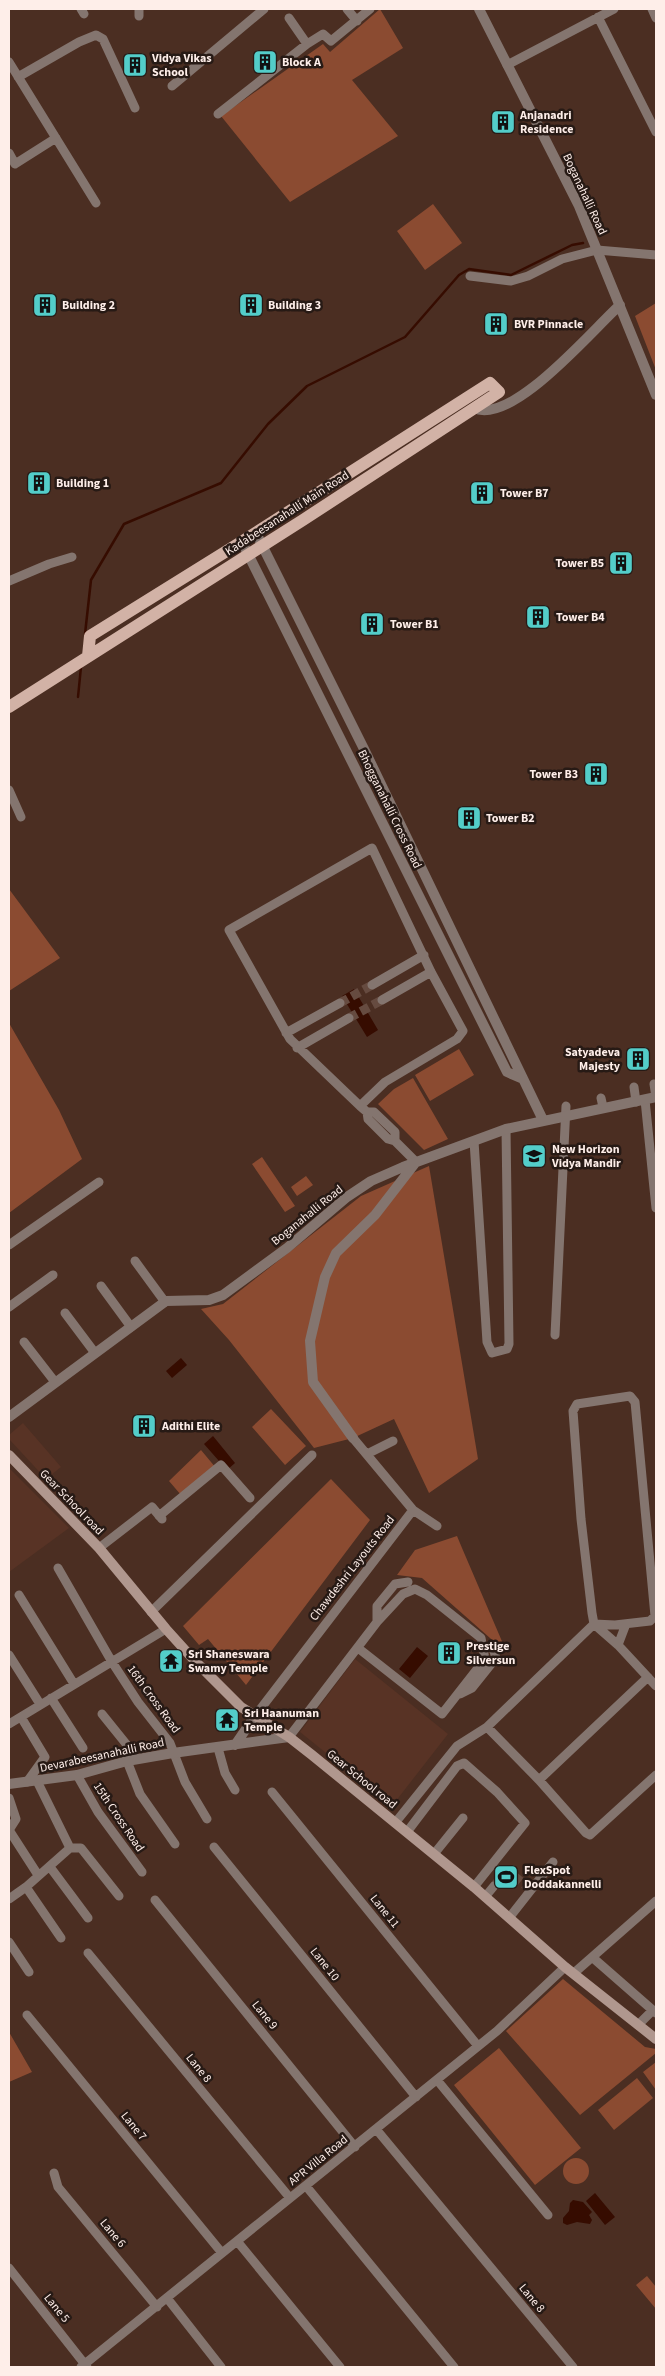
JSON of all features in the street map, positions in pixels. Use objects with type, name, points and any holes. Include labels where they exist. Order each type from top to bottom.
[{"type":"main road","name":"Kadabeesanahalli Main Road","points":[[9,707],[262,547],[474,408],[494,387],[90,636],[88,656]]},
{"type":"main road","name":"Gear School road","points":[[9,1456],[99,1548],[166,1629],[242,1707],[289,1737],[474,1887],[570,1970],[656,2038]]},
{"type":"street","points":[[172,86],[264,9]]},
{"type":"street","points":[[218,114],[307,44],[323,34],[331,42],[370,9]]},
{"type":"street","name":"Boganahalli Road","points":[[479,9],[579,206],[656,395]]},
{"type":"street","points":[[508,65],[614,9]]},
{"type":"street","points":[[652,9],[656,18]]},
{"type":"street","points":[[350,10],[357,21]]},
{"type":"street","points":[[598,17],[656,132]]},
{"type":"street","points":[[289,18],[307,44]]},
{"type":"street","points":[[18,77],[96,35],[103,39],[135,108]]},
{"type":"street","points":[[9,62],[96,204]]},
{"type":"street","points":[[9,153],[14,165],[56,138]]},
{"type":"street","points":[[470,276],[512,281],[528,276],[562,259],[597,250],[656,255]]},
{"type":"street","points":[[474,408],[485,412],[498,408],[529,392],[620,305]]},
{"type":"street","name":"Bhogganahalli Cross Road","points":[[256,533],[364,749],[543,1120]]},
{"type":"street","name":"Bhogganahalli Cross Road","points":[[242,542],[507,1072],[523,1079]]},
{"type":"street","points":[[9,581],[48,564],[72,557]]},
{"type":"street","points":[[349,756],[364,749]]},
{"type":"street","points":[[9,790],[21,817]]},
{"type":"street","points":[[360,1106],[385,1082],[461,1035],[463,1031],[431,972],[372,848],[229,930],[286,1033],[297,1048],[360,1106],[368,1112],[374,1112],[395,1132],[395,1141],[416,1162],[375,1215],[336,1253],[325,1277],[310,1341],[313,1382],[354,1438],[413,1510],[437,1526]]},
{"type":"street","points":[[372,985],[424,955]]},
{"type":"street","points":[[382,1000],[431,972]]},
{"type":"street","points":[[286,1033],[340,1003]]},
{"type":"street","points":[[297,1048],[349,1018]]},
{"type":"street","points":[[654,1084],[648,1099],[656,1208]]},
{"type":"street","points":[[634,1087],[648,1099]]},
{"type":"street","name":"Boganahalli Road","points":[[165,1302],[180,1299],[209,1300],[223,1295],[287,1248],[355,1192],[371,1181],[416,1162],[506,1129],[543,1120],[566,1111],[602,1103],[648,1099]]},
{"type":"street","points":[[555,1335],[566,1111]]},
{"type":"street","points":[[474,1141],[487,1342],[492,1353],[496,1353],[507,1348],[509,1344],[506,1129]]},
{"type":"street","points":[[9,1245],[99,1182]]},
{"type":"street","points":[[9,1417],[165,1302],[135,1261]]},
{"type":"street","points":[[9,1307],[53,1275]]},
{"type":"street","points":[[101,1286],[131,1327]]},
{"type":"street","points":[[65,1313],[95,1353]]},
{"type":"street","points":[[24,1342],[55,1382]]},
{"type":"street","points":[[395,1822],[457,1746],[487,1727],[594,1624],[626,1624],[654,1619],[655,1593],[635,1402],[630,1396],[578,1404],[573,1411],[576,1467],[594,1624],[618,1645],[656,1686]]},
{"type":"street","points":[[367,1454],[393,1441]]},
{"type":"street","points":[[151,1612],[312,1455]]},
{"type":"street","points":[[99,1548],[152,1507],[161,1519],[220,1465],[250,1498]]},
{"type":"street","name":"Chawdeshri Layouts Road","points":[[255,1716],[413,1510]]},
{"type":"street","name":"16th Cross Road","points":[[58,1568],[112,1662],[138,1702],[170,1743],[172,1753],[185,1782],[207,1819]]},
{"type":"street","points":[[377,1622],[377,1606],[396,1584],[408,1582]]},
{"type":"street","points":[[289,1737],[377,1622],[403,1594],[415,1589],[427,1595],[481,1638],[485,1659],[442,1714],[358,1648]]},
{"type":"street","points":[[19,1596],[74,1684]]},
{"type":"street","points":[[618,1645],[626,1624]]},
{"type":"street","points":[[9,1724],[166,1629]]},
{"type":"street","points":[[456,1696],[472,1688],[496,1658],[493,1648]]},
{"type":"street","points":[[9,1655],[40,1704]]},
{"type":"street","points":[[539,1780],[648,1677]]},
{"type":"street","points":[[51,1698],[83,1748]]},
{"type":"street","points":[[102,1714],[127,1745],[140,1794],[175,1844]]},
{"type":"street","points":[[235,1744],[255,1716]]},
{"type":"street","points":[[22,1717],[45,1756],[32,1782],[70,1848]]},
{"type":"street","points":[[487,1727],[539,1780],[586,1833],[590,1835],[656,1775]]},
{"type":"street","name":"Devarabeesanahalli Road","points":[[9,1784],[77,1774],[130,1760],[289,1737]]},
{"type":"street","points":[[218,1748],[224,1773],[235,1790]]},
{"type":"street","points":[[407,1832],[456,1766],[464,1762],[497,1792],[524,1823],[474,1887]]},
{"type":"street","name":"15th Cross Road","points":[[77,1774],[98,1812],[142,1872]]},
{"type":"street","name":"Lane 11","points":[[272,1792],[478,2046]]},
{"type":"street","points":[[633,1796],[641,1804]]},
{"type":"street","points":[[9,1798],[16,1818],[9,1830],[38,1875]]},
{"type":"street","points":[[434,1854],[462,1818]]},
{"type":"street","name":"Lane 10","points":[[214,1847],[416,2097]]},
{"type":"street","points":[[9,1899],[50,1867],[70,1848],[81,1848],[119,1896]]},
{"type":"street","points":[[509,1918],[553,1862]]},
{"type":"street","points":[[50,1867],[88,1918]]},
{"type":"street","points":[[485,1897],[494,1886]]},
{"type":"street","points":[[26,1887],[62,1938]]},
{"type":"street","name":"Lane 9","points":[[155,1900],[354,2147]]},
{"type":"street","name":"APR Villa Road","points":[[85,2366],[570,1970],[592,1957],[656,1901]]},
{"type":"street","points":[[9,1942],[29,1972]]},
{"type":"street","name":"Lane 8","points":[[88,1953],[290,2198]]},
{"type":"street","points":[[592,1957],[654,2012],[638,2025]]},
{"type":"street","name":"Lane 7","points":[[27,2015],[222,2253]]},
{"type":"street","points":[[437,2080],[548,2216]]},
{"type":"street","name":"Lane 8","points":[[376,2129],[572,2367]]},
{"type":"street","name":"Lane 6","points":[[54,2174],[58,2187],[157,2306]]},
{"type":"street","points":[[306,2186],[454,2367]]},
{"type":"street","points":[[236,2241],[340,2367]]},
{"type":"street","name":"Lane 5","points":[[9,2268],[85,2366]]},
{"type":"street","points":[[167,2298],[221,2367]]},
{"type":"shaded area","points":[[380,9],[403,48],[352,80],[398,136],[290,202],[221,116],[323,44],[330,52]]},
{"type":"shaded area","points":[[433,204],[462,243],[425,270],[397,231]]},
{"type":"shaded area","points":[[656,303],[656,370],[635,316]]},
{"type":"shaded area","points":[[9,889],[60,958],[9,991]]},
{"type":"shaded area","points":[[354,989],[378,1030],[367,1037],[342,996]]},
{"type":"shaded area","points":[[9,1023],[59,1110],[82,1159],[9,1213]]},
{"type":"shaded area","points":[[459,1049],[474,1075],[430,1101],[415,1075]]},
{"type":"shaded area","points":[[413,1078],[448,1139],[424,1150],[378,1104],[394,1089]]},
{"type":"shaded area","points":[[262,1157],[295,1206],[285,1212],[252,1164]]},
{"type":"shaded area","points":[[429,1166],[478,1459],[429,1493],[394,1419],[353,1438],[314,1448],[229,1340],[201,1309],[223,1304],[361,1196]]},
{"type":"shaded area","points":[[306,1176],[313,1185],[297,1196],[291,1187]]},
{"type":"shaded area","points":[[181,1358],[187,1365],[172,1378],[166,1371]]},
{"type":"shaded area","points":[[271,1409],[306,1446],[285,1465],[252,1427]]},
{"type":"shaded area","points":[[23,1423],[61,1467],[46,1479],[9,1439],[9,1435]]},
{"type":"shaded area","points":[[213,1436],[235,1463],[227,1470],[204,1444]]},
{"type":"shaded area","points":[[201,1450],[216,1468],[181,1495],[169,1481]]},
{"type":"shaded area","points":[[9,1468],[69,1528],[9,1572]]},
{"type":"shaded area","points":[[331,1479],[370,1520],[246,1685],[208,1639],[199,1645],[183,1626]]},
{"type":"shaded area","points":[[457,1536],[507,1653],[422,1578],[397,1575],[415,1550]]},
{"type":"shaded area","points":[[417,1647],[428,1656],[410,1678],[399,1669]]},
{"type":"shaded area","points":[[355,1659],[448,1734],[392,1806],[300,1732]]},
{"type":"shaded area","points":[[563,1979],[645,2047],[656,2049],[656,2053],[580,2115],[506,2031]]},
{"type":"shaded area","points":[[9,2032],[32,2072],[9,2082]]},
{"type":"shaded area","points":[[499,2048],[581,2148],[535,2185],[454,2085]]},
{"type":"shaded area","points":[[656,2062],[656,2090],[643,2072]]},
{"type":"shaded area","points":[[637,2078],[653,2098],[614,2130],[598,2110]]},
{"type":"shaded area","points":[[576,2158],[585,2162],[589,2171],[585,2180],[576,2184],[567,2180],[563,2171],[567,2162]]},
{"type":"shaded area","points":[[595,2193],[615,2217],[605,2225],[586,2201]]},
{"type":"shaded area","points":[[573,2200],[583,2202],[592,2212],[589,2215],[592,2220],[590,2224],[577,2222],[567,2225],[563,2223],[563,2218],[569,2211],[570,2203]]},
{"type":"shaded area","points":[[647,2276],[656,2287],[656,2309],[636,2285]]},
{"type":"waterway","points":[[85,634],[91,580],[124,524],[221,483],[268,424],[307,386],[405,337],[459,275],[469,269],[511,275],[572,245],[583,243]]},
{"type":"waterway","points":[[78,697],[81,667]]},
{"type":"tunnel","points":[[340,1003],[372,985]]},
{"type":"tunnel","points":[[349,1018],[382,1000]]},
{"type":"tunnel","points":[[494,1886],[506,1872],[531,1890]]},
{"type":"place","name":"Block A","points":[[265,62]]},
{"type":"place","name":"Vidya Vikas School","points":[[135,65]]},
{"type":"place","name":"Anjanadri Residence","points":[[503,122]]},
{"type":"place","name":"Building 2","points":[[45,305]]},
{"type":"place","name":"Building 3","points":[[251,305]]},
{"type":"place","name":"BVR Pinnacle","points":[[496,324]]},
{"type":"place","name":"Building 1","points":[[39,483]]},
{"type":"place","name":"Tower B7","points":[[482,493]]},
{"type":"place","name":"Tower B5","points":[[621,563]]},
{"type":"place","name":"Tower B4","points":[[538,617]]},
{"type":"place","name":"Tower B1","points":[[372,624]]},
{"type":"place","name":"Tower B3","points":[[596,774]]},
{"type":"place","name":"Tower B2","points":[[469,818]]},
{"type":"place","name":"Satyadeva Majesty","points":[[638,1059]]},
{"type":"place","name":"New Horizon Vidya Mandir","points":[[534,1156]]},
{"type":"place","name":"Adithi Elite","points":[[144,1426]]},
{"type":"place","name":"Prestige Silversun","points":[[449,1653]]},
{"type":"place","name":"Sri Shaneswara Swamy Temple","points":[[171,1661]]},
{"type":"place","name":"Sri Haanuman Temple","points":[[227,1720]]},
{"type":"place","name":"FlexSpot Doddakannelli","points":[[506,1877]]}]
